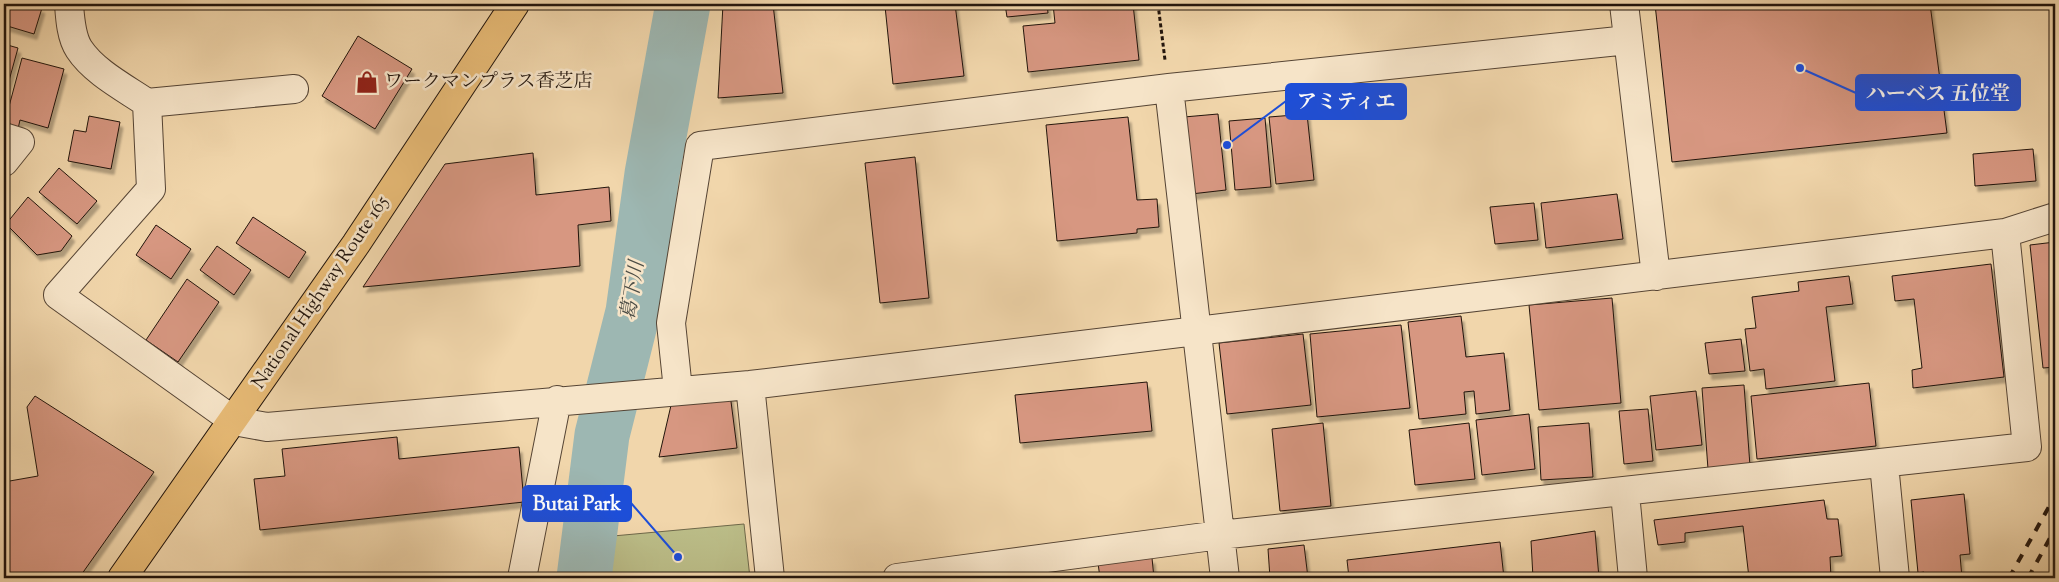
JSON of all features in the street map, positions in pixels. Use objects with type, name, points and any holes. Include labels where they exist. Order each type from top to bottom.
[{"type":"highway","name":"National Highway Route 165","points":[[122,578],[234,421],[356,244],[515,4]]},
{"type":"street","points":[[69,4],[70,21],[78,49],[97,68],[147,103],[294,89]]},
{"type":"street","points":[[1624,4],[1656,276]]},
{"type":"street","points":[[678,390],[671,323],[700,146],[1169,88],[1628,40]]},
{"type":"street","points":[[1169,88],[1225,578]]},
{"type":"street","points":[[147,103],[150,189],[58,295],[234,421],[267,427],[570,399],[750,385],[2005,233],[2055,217]]},
{"type":"street","points":[[4,137],[20,142],[4,162]]},
{"type":"street","points":[[897,578],[1220,535],[1625,493],[2027,447],[2005,233]]},
{"type":"street","points":[[750,385],[770,578]]},
{"type":"street","points":[[522,578],[570,399]]},
{"type":"street","points":[[1884,464],[1896,578]]},
{"type":"street","points":[[1625,493],[1633,578]]},
{"type":"path","points":[[1158,4],[1169,88]]},
{"type":"green space","points":[[744,524],[750,578],[604,578],[613,536]]},
{"type":"building","points":[[4,4],[28,4],[42,8],[34,34],[4,25]]},
{"type":"building","points":[[723,4],[773,4],[783,93],[718,98]]},
{"type":"building","points":[[902,4],[955,4],[964,76],[893,84],[885,6]]},
{"type":"building","points":[[1005,4],[1047,4],[1048,13],[1007,17]]},
{"type":"building","points":[[1053,4],[1133,4],[1139,60],[1028,72],[1023,26],[1055,23]]},
{"type":"building","points":[[1655,4],[1930,4],[1947,133],[1672,162]]},
{"type":"building","name":"ワークマンプラス香芝店","points":[[358,36],[412,69],[375,129],[322,96]]},
{"type":"building","points":[[4,44],[18,48],[7,88],[4,87]]},
{"type":"building","points":[[22,58],[64,69],[48,128],[20,120],[18,129],[4,125]]},
{"type":"building","points":[[1218,114],[1226,190],[1191,194],[1184,117]]},
{"type":"building","points":[[1307,114],[1314,180],[1276,184],[1269,117]]},
{"type":"building","points":[[89,116],[120,122],[111,169],[68,161],[74,130],[86,132]]},
{"type":"building","points":[[1128,117],[1137,200],[1157,199],[1159,227],[1137,229],[1137,233],[1057,241],[1046,125]]},
{"type":"building","points":[[1265,118],[1271,187],[1235,190],[1229,121]]},
{"type":"building","points":[[2033,149],[2036,181],[1975,186],[1973,154]]},
{"type":"building","points":[[533,153],[536,195],[609,187],[611,221],[578,225],[580,266],[363,287],[445,164]]},
{"type":"building","points":[[915,157],[929,298],[880,303],[865,163]]},
{"type":"building","points":[[59,168],[97,201],[77,224],[39,192]]},
{"type":"building","points":[[1617,194],[1623,239],[1546,248],[1541,203]]},
{"type":"building","points":[[28,197],[72,236],[61,251],[37,255],[6,224]]},
{"type":"building","points":[[1534,203],[1538,240],[1495,244],[1490,207]]},
{"type":"building","points":[[253,217],[306,252],[289,278],[236,243]]},
{"type":"building","points":[[156,225],[191,249],[171,279],[136,255]]},
{"type":"building","points":[[2055,242],[2055,367],[2043,368],[2030,245]]},
{"type":"building","points":[[217,246],[251,270],[234,295],[200,270]]},
{"type":"building","points":[[1991,264],[2004,377],[1913,388],[1912,370],[1922,368],[1914,299],[1895,301],[1892,276]]},
{"type":"building","points":[[1849,276],[1853,304],[1826,307],[1835,381],[1766,389],[1764,369],[1750,371],[1745,329],[1756,328],[1752,297],[1799,291],[1798,282]]},
{"type":"building","points":[[187,279],[219,302],[178,362],[146,340]]},
{"type":"building","points":[[1612,298],[1621,403],[1539,410],[1529,305]]},
{"type":"building","points":[[1461,316],[1466,357],[1504,353],[1510,410],[1476,414],[1474,391],[1464,392],[1466,414],[1419,419],[1408,322]]},
{"type":"building","points":[[1401,325],[1410,408],[1317,417],[1310,334]]},
{"type":"building","points":[[1303,334],[1311,405],[1227,414],[1219,343]]},
{"type":"building","points":[[1741,339],[1745,371],[1709,374],[1705,343]]},
{"type":"building","points":[[1147,382],[1152,431],[1020,443],[1015,395]]},
{"type":"building","points":[[1869,383],[1876,446],[1757,459],[1751,396]]},
{"type":"building","points":[[1744,385],[1750,466],[1708,469],[1702,388]]},
{"type":"building","points":[[1696,391],[1702,445],[1656,450],[1650,396]]},
{"type":"building","points":[[730,394],[737,448],[659,457],[672,401]]},
{"type":"building","points":[[35,396],[154,472],[79,578],[4,578],[4,482],[38,476],[27,407]]},
{"type":"building","points":[[1648,409],[1653,461],[1624,464],[1619,411]]},
{"type":"building","points":[[1529,414],[1535,469],[1482,475],[1476,420]]},
{"type":"building","points":[[1323,423],[1331,506],[1280,511],[1272,429]]},
{"type":"building","points":[[1469,423],[1475,479],[1415,485],[1409,430]]},
{"type":"building","points":[[1589,423],[1593,477],[1541,480],[1538,427]]},
{"type":"building","points":[[397,437],[399,459],[519,447],[524,502],[260,530],[254,479],[285,476],[282,449]]},
{"type":"building","points":[[1964,494],[1970,554],[1960,555],[1962,578],[1925,578],[1924,572],[1918,573],[1911,500]]},
{"type":"building","points":[[1824,500],[1827,519],[1838,519],[1842,556],[1830,557],[1831,578],[1749,578],[1743,526],[1685,533],[1685,542],[1658,545],[1654,520]]},
{"type":"building","points":[[1595,531],[1599,578],[1533,578],[1531,541]]},
{"type":"building","points":[[1500,542],[1504,578],[1349,578],[1347,560]]},
{"type":"building","points":[[1304,545],[1308,578],[1270,578],[1268,549]]},
{"type":"building","points":[[1152,558],[1154,578],[1100,578],[1098,563]]},
{"type":"building","points":[[1040,575],[1040,578],[1012,578]]},
{"type":"waterway","name":"葛下川","points":[[584,578],[602,435],[633,312],[652,174],[683,4]]},
{"type":"railway","points":[[2009,578],[2055,496]]},
{"type":"railway","points":[[2028,578],[2055,529]]},
{"type":"place","name":"ハーベス 五位堂","points":[[1800,68]]},
{"type":"place","name":"ワークマンプラス香芝店","points":[[367,82]]},
{"type":"place","name":"アミティエ","points":[[1227,145]]},
{"type":"place","name":"Butai Park","points":[[678,557]]}]
